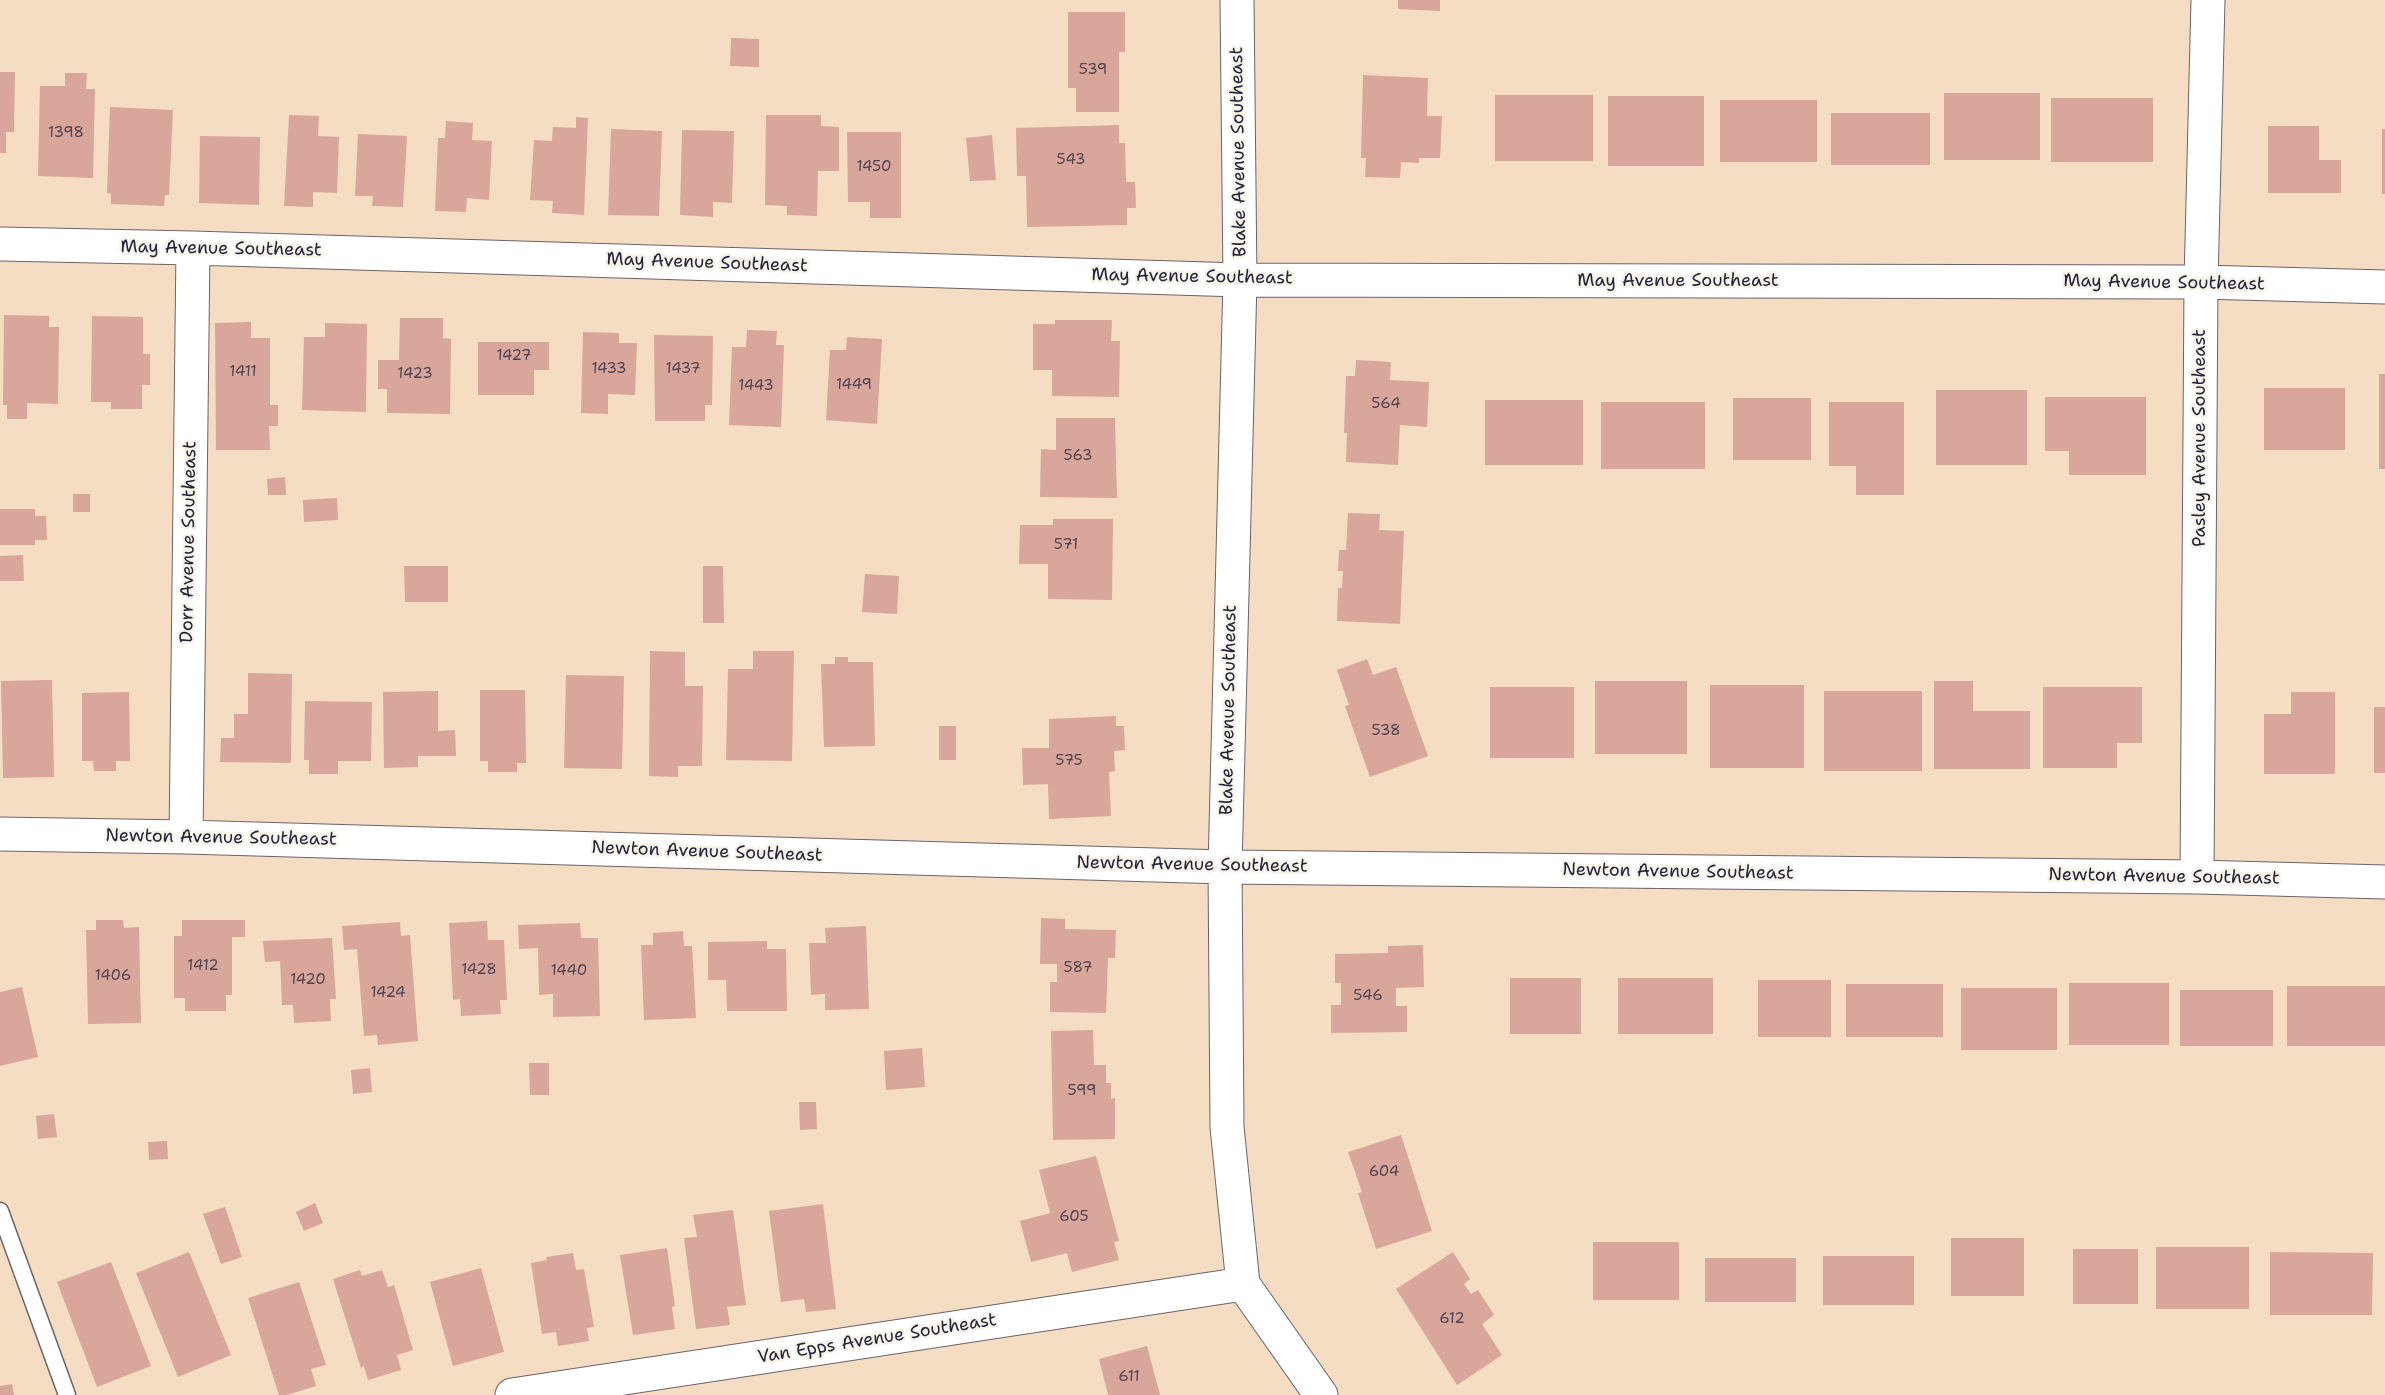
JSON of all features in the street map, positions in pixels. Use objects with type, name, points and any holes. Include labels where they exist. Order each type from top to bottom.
[{"type":"street","name":"Blake Avenue Southeast","points":[[1237,0],[1240,280],[1225,867],[1227,1126],[1243,1284],[1320,1395]]},
{"type":"street","name":"Pasley Avenue Southeast","points":[[2197,877],[2202,282],[2208,0]]},
{"type":"street","name":"May Avenue Southeast","points":[[0,244],[1240,280],[2202,282],[2385,287]]},
{"type":"street","name":"Dorr Avenue Southeast","points":[[186,837],[193,248]]},
{"type":"street","name":"Newton Avenue Southeast","points":[[0,834],[186,837],[1225,867],[2197,877],[2385,882]]},
{"type":"street","name":"Van Epps Avenue Southeast","points":[[512,1395],[1243,1284]]},
{"type":"lane","points":[[0,1211],[67,1395]]},
{"type":"building","points":[[1398,0],[1440,0],[1440,11],[1398,9]]},
{"type":"building","points":[[1068,12],[1125,12],[1125,52],[1119,52],[1119,112],[1076,112],[1076,88],[1068,88]]},
{"type":"building","points":[[731,38],[759,39],[759,67],[730,66]]},
{"type":"building","points":[[0,72],[15,72],[14,132],[6,132],[6,153],[0,153]]},
{"type":"building","points":[[65,73],[87,73],[86,89],[95,89],[93,178],[38,176],[40,86],[65,86]]},
{"type":"building","points":[[1363,75],[1428,78],[1427,116],[1442,116],[1440,158],[1419,158],[1419,163],[1401,162],[1400,178],[1365,177],[1366,158],[1361,158]]},
{"type":"building","points":[[1944,93],[2040,93],[2040,160],[1944,160]]},
{"type":"building","points":[[1495,95],[1593,95],[1593,161],[1495,161]]},
{"type":"building","points":[[1608,96],[1704,96],[1704,166],[1608,166]]},
{"type":"building","points":[[2051,98],[2153,98],[2153,162],[2051,162]]},
{"type":"building","points":[[1720,100],[1817,100],[1817,162],[1720,162]]},
{"type":"building","points":[[110,107],[173,110],[169,195],[165,195],[164,206],[111,204],[111,194],[107,193]]},
{"type":"building","points":[[1831,113],[1930,113],[1930,165],[1831,165]]},
{"type":"building","points":[[289,115],[319,116],[318,136],[339,137],[337,193],[313,192],[313,207],[284,206]]},
{"type":"building","points":[[766,115],[821,115],[821,126],[839,127],[839,171],[818,171],[817,216],[787,215],[787,206],[765,205]]},
{"type":"building","points":[[576,117],[588,118],[584,215],[552,213],[553,201],[530,200],[534,140],[552,141],[553,127],[576,128]]},
{"type":"building","points":[[446,121],[473,123],[472,140],[492,141],[489,200],[467,198],[466,212],[435,211],[438,138],[445,138]]},
{"type":"building","points":[[1119,125],[1119,143],[1125,143],[1126,182],[1135,182],[1136,208],[1127,208],[1127,225],[1027,227],[1026,176],[1017,176],[1016,128]]},
{"type":"building","points":[[2268,126],[2319,126],[2319,160],[2341,160],[2341,193],[2268,193]]},
{"type":"building","points":[[611,129],[662,131],[659,216],[608,215]]},
{"type":"building","points":[[2382,129],[2385,129],[2385,194],[2382,194]]},
{"type":"building","points":[[682,130],[734,131],[732,203],[713,202],[713,217],[680,215]]},
{"type":"building","points":[[847,132],[901,132],[901,218],[870,218],[870,202],[848,202]]},
{"type":"building","points":[[358,134],[407,136],[403,207],[372,206],[373,196],[355,196]]},
{"type":"building","points":[[992,135],[996,180],[970,181],[966,138]]},
{"type":"building","points":[[200,136],[260,137],[259,205],[199,203]]},
{"type":"building","points":[[4,315],[49,316],[49,327],[59,327],[58,404],[27,403],[27,419],[7,419],[7,405],[3,405]]},
{"type":"building","points":[[92,316],[143,317],[143,354],[150,354],[150,385],[142,385],[142,409],[111,409],[111,402],[91,402]]},
{"type":"building","points":[[400,318],[443,318],[443,338],[451,339],[450,414],[387,413],[387,389],[378,389],[378,360],[399,360]]},
{"type":"building","points":[[1055,320],[1112,320],[1111,341],[1120,341],[1119,397],[1052,396],[1052,370],[1033,370],[1033,324],[1055,324]]},
{"type":"building","points":[[251,322],[251,338],[270,338],[270,405],[278,405],[278,426],[269,426],[270,450],[216,450],[215,323]]},
{"type":"building","points":[[325,323],[367,324],[366,412],[302,410],[304,337],[325,337]]},
{"type":"building","points":[[747,330],[777,331],[776,345],[784,345],[781,427],[729,425],[732,347],[746,347]]},
{"type":"building","points":[[583,332],[619,333],[619,343],[637,343],[635,395],[608,394],[608,414],[581,413]]},
{"type":"building","points":[[654,335],[713,336],[712,405],[705,405],[705,421],[655,421]]},
{"type":"building","points":[[847,337],[882,339],[877,424],[826,420],[830,350],[846,350]]},
{"type":"building","points":[[478,342],[549,342],[549,370],[534,370],[534,395],[478,395]]},
{"type":"building","points":[[1356,360],[1391,362],[1390,380],[1429,382],[1427,427],[1400,425],[1398,465],[1346,462],[1347,433],[1344,433],[1346,376],[1355,376]]},
{"type":"building","points":[[2379,374],[2385,374],[2385,469],[2379,469]]},
{"type":"building","points":[[2264,388],[2345,388],[2345,450],[2264,450]]},
{"type":"building","points":[[1936,390],[2027,390],[2027,465],[1936,465]]},
{"type":"building","points":[[2045,397],[2146,397],[2146,475],[2069,475],[2069,451],[2045,451]]},
{"type":"building","points":[[1733,398],[1811,398],[1811,460],[1733,460]]},
{"type":"building","points":[[1485,400],[1583,400],[1583,465],[1485,465]]},
{"type":"building","points":[[1601,402],[1705,402],[1705,469],[1601,469]]},
{"type":"building","points":[[1829,402],[1904,402],[1904,495],[1856,495],[1856,466],[1829,466]]},
{"type":"building","points":[[1056,418],[1115,418],[1117,498],[1040,497],[1041,449],[1056,450]]},
{"type":"building","points":[[285,477],[286,495],[268,495],[267,479]]},
{"type":"building","points":[[73,494],[90,494],[90,512],[73,512]]},
{"type":"building","points":[[337,498],[338,520],[304,522],[303,500]]},
{"type":"building","points":[[0,509],[35,509],[35,516],[46,516],[47,540],[35,540],[35,545],[0,545]]},
{"type":"building","points":[[1348,513],[1380,514],[1379,530],[1404,531],[1400,624],[1337,621],[1338,588],[1342,588],[1343,571],[1338,571],[1339,550],[1346,550]]},
{"type":"building","points":[[1053,519],[1113,519],[1112,600],[1048,599],[1048,564],[1019,564],[1020,525],[1053,525]]},
{"type":"building","points":[[23,555],[24,581],[0,581],[0,556]]},
{"type":"building","points":[[404,566],[448,566],[448,602],[405,602]]},
{"type":"building","points":[[703,566],[723,566],[724,623],[703,623]]},
{"type":"building","points":[[865,574],[899,576],[897,614],[862,612]]},
{"type":"building","points":[[650,651],[685,652],[685,686],[703,686],[702,766],[678,766],[678,777],[649,776]]},
{"type":"building","points":[[753,651],[794,651],[792,761],[726,760],[728,669],[753,669]]},
{"type":"building","points":[[835,657],[848,657],[848,662],[873,662],[875,746],[824,747],[821,664],[835,664]]},
{"type":"building","points":[[1367,659],[1373,675],[1396,667],[1428,756],[1370,777],[1345,706],[1349,705],[1337,670]]},
{"type":"building","points":[[248,673],[292,674],[291,763],[220,762],[221,738],[234,738],[234,714],[248,714]]},
{"type":"building","points":[[566,675],[624,676],[622,769],[564,768]]},
{"type":"building","points":[[52,680],[54,777],[3,778],[1,681]]},
{"type":"building","points":[[1595,681],[1687,681],[1687,754],[1595,754]]},
{"type":"building","points":[[1934,681],[1973,681],[1973,711],[2030,711],[2030,769],[1934,769]]},
{"type":"building","points":[[1710,685],[1804,685],[1804,768],[1710,768]]},
{"type":"building","points":[[1490,687],[1574,687],[1574,758],[1490,758]]},
{"type":"building","points":[[2043,687],[2142,687],[2142,743],[2117,743],[2117,768],[2043,768]]},
{"type":"building","points":[[480,690],[525,690],[526,763],[517,763],[517,772],[488,772],[488,761],[480,761]]},
{"type":"building","points":[[438,691],[438,731],[455,730],[456,756],[418,756],[418,767],[384,768],[383,692]]},
{"type":"building","points":[[1824,691],[1922,691],[1922,771],[1824,771]]},
{"type":"building","points":[[129,692],[130,761],[116,761],[116,771],[94,771],[93,761],[82,761],[82,693]]},
{"type":"building","points":[[2291,692],[2335,692],[2335,774],[2264,774],[2264,714],[2291,714]]},
{"type":"building","points":[[305,701],[372,702],[371,761],[338,761],[338,774],[309,774],[309,760],[304,760]]},
{"type":"building","points":[[2374,707],[2385,707],[2385,773],[2374,773]]},
{"type":"building","points":[[1116,716],[1116,726],[1124,726],[1125,750],[1114,751],[1115,771],[1109,772],[1111,816],[1049,819],[1048,784],[1023,785],[1022,748],[1049,748],[1049,719]]},
{"type":"building","points":[[939,726],[956,726],[956,760],[939,760]]},
{"type":"building","points":[[1041,918],[1065,919],[1065,929],[1116,930],[1115,958],[1108,958],[1106,1013],[1050,1012],[1050,982],[1057,982],[1057,964],[1040,964]]},
{"type":"building","points":[[96,920],[123,920],[124,928],[139,927],[141,1023],[88,1024],[86,930],[96,930]]},
{"type":"building","points":[[182,920],[245,920],[245,937],[232,937],[232,995],[226,995],[226,1011],[185,1011],[185,998],[174,998],[174,936],[182,936]]},
{"type":"building","points":[[487,921],[488,940],[504,940],[507,1000],[500,1000],[501,1014],[461,1016],[460,999],[453,1000],[449,923]]},
{"type":"building","points":[[400,922],[401,936],[410,935],[418,1041],[378,1045],[377,1035],[364,1036],[357,949],[344,950],[342,926]]},
{"type":"building","points":[[580,923],[581,938],[598,938],[600,1016],[553,1017],[553,994],[539,995],[538,948],[519,949],[518,925]]},
{"type":"building","points":[[866,926],[869,1009],[825,1010],[825,994],[811,995],[809,943],[826,943],[825,928]]},
{"type":"building","points":[[683,931],[684,946],[692,946],[696,1018],[644,1020],[641,945],[653,945],[653,933]]},
{"type":"building","points":[[332,938],[336,999],[330,999],[331,1021],[294,1023],[293,1005],[282,1005],[280,961],[265,962],[263,941]]},
{"type":"building","points":[[767,941],[767,949],[786,949],[787,1011],[727,1011],[726,980],[708,980],[708,942]]},
{"type":"building","points":[[1423,945],[1424,987],[1396,988],[1396,1006],[1407,1006],[1407,1032],[1331,1033],[1331,1005],[1341,1005],[1341,983],[1335,983],[1335,954],[1388,953],[1388,946]]},
{"type":"building","points":[[1510,978],[1581,978],[1581,1034],[1510,1034]]},
{"type":"building","points":[[1618,978],[1713,978],[1713,1034],[1618,1034]]},
{"type":"building","points":[[1758,980],[1831,980],[1831,1037],[1758,1037]]},
{"type":"building","points":[[2069,983],[2169,983],[2169,1045],[2069,1045]]},
{"type":"building","points":[[1846,984],[1943,984],[1943,1037],[1846,1037]]},
{"type":"building","points":[[2287,986],[2385,986],[2385,1046],[2287,1046]]},
{"type":"building","points":[[22,987],[38,1057],[0,1066],[0,992]]},
{"type":"building","points":[[1961,988],[2057,988],[2057,1050],[1961,1050]]},
{"type":"building","points":[[2180,990],[2273,990],[2273,1046],[2180,1046]]},
{"type":"building","points":[[1093,1030],[1094,1065],[1106,1065],[1106,1083],[1111,1083],[1111,1099],[1115,1098],[1115,1139],[1053,1140],[1051,1031]]},
{"type":"building","points":[[922,1048],[925,1087],[886,1090],[884,1051]]},
{"type":"building","points":[[529,1063],[549,1063],[549,1095],[530,1095]]},
{"type":"building","points":[[370,1068],[372,1092],[353,1094],[351,1070]]},
{"type":"building","points":[[799,1102],[816,1102],[817,1129],[800,1130]]},
{"type":"building","points":[[54,1114],[57,1137],[38,1139],[36,1116]]},
{"type":"building","points":[[1401,1135],[1432,1231],[1376,1249],[1358,1193],[1362,1192],[1348,1152]]},
{"type":"building","points":[[167,1141],[168,1159],[149,1160],[148,1142]]},
{"type":"building","points":[[1096,1156],[1119,1241],[1114,1242],[1119,1260],[1072,1272],[1067,1253],[1031,1262],[1020,1221],[1050,1213],[1039,1170]]},
{"type":"building","points":[[315,1203],[323,1223],[304,1231],[296,1212]]},
{"type":"building","points":[[823,1204],[836,1309],[806,1312],[804,1299],[781,1302],[769,1211]]},
{"type":"building","points":[[225,1207],[242,1257],[221,1264],[203,1214]]},
{"type":"building","points":[[733,1210],[746,1305],[727,1307],[730,1325],[696,1329],[684,1238],[697,1237],[693,1215]]},
{"type":"building","points":[[1951,1238],[2024,1238],[2024,1296],[1951,1296]]},
{"type":"building","points":[[1593,1242],[1679,1242],[1679,1300],[1593,1300]]},
{"type":"building","points":[[2156,1247],[2249,1247],[2249,1309],[2156,1309]]},
{"type":"building","points":[[667,1248],[675,1306],[672,1307],[675,1329],[633,1335],[620,1255]]},
{"type":"building","points":[[2073,1249],[2138,1249],[2138,1304],[2073,1304]]},
{"type":"building","points":[[189,1252],[231,1355],[178,1377],[136,1273]]},
{"type":"building","points":[[1453,1252],[1470,1279],[1464,1284],[1471,1294],[1478,1290],[1494,1315],[1482,1324],[1502,1355],[1457,1385],[1396,1289]]},
{"type":"building","points":[[2270,1252],[2373,1253],[2372,1315],[2270,1315]]},
{"type":"building","points":[[573,1253],[576,1270],[584,1269],[594,1327],[587,1328],[589,1341],[558,1346],[556,1332],[542,1334],[531,1263],[547,1260],[546,1257]]},
{"type":"building","points":[[1823,1256],[1914,1256],[1914,1305],[1823,1305]]},
{"type":"building","points":[[1705,1258],[1796,1258],[1796,1302],[1705,1302]]},
{"type":"building","points":[[111,1262],[151,1366],[97,1387],[57,1282]]},
{"type":"building","points":[[481,1268],[504,1352],[453,1366],[430,1282]]},
{"type":"building","points":[[360,1270],[362,1276],[382,1270],[388,1287],[394,1285],[413,1350],[397,1355],[401,1370],[368,1380],[364,1366],[361,1368],[333,1279]]},
{"type":"building","points":[[299,1282],[326,1365],[311,1369],[316,1386],[287,1395],[279,1395],[248,1298]]},
{"type":"building","points":[[1147,1346],[1160,1395],[1108,1395],[1099,1359]]},
{"type":"building","points":[[12,1384],[14,1395],[0,1395],[0,1386]]}]
